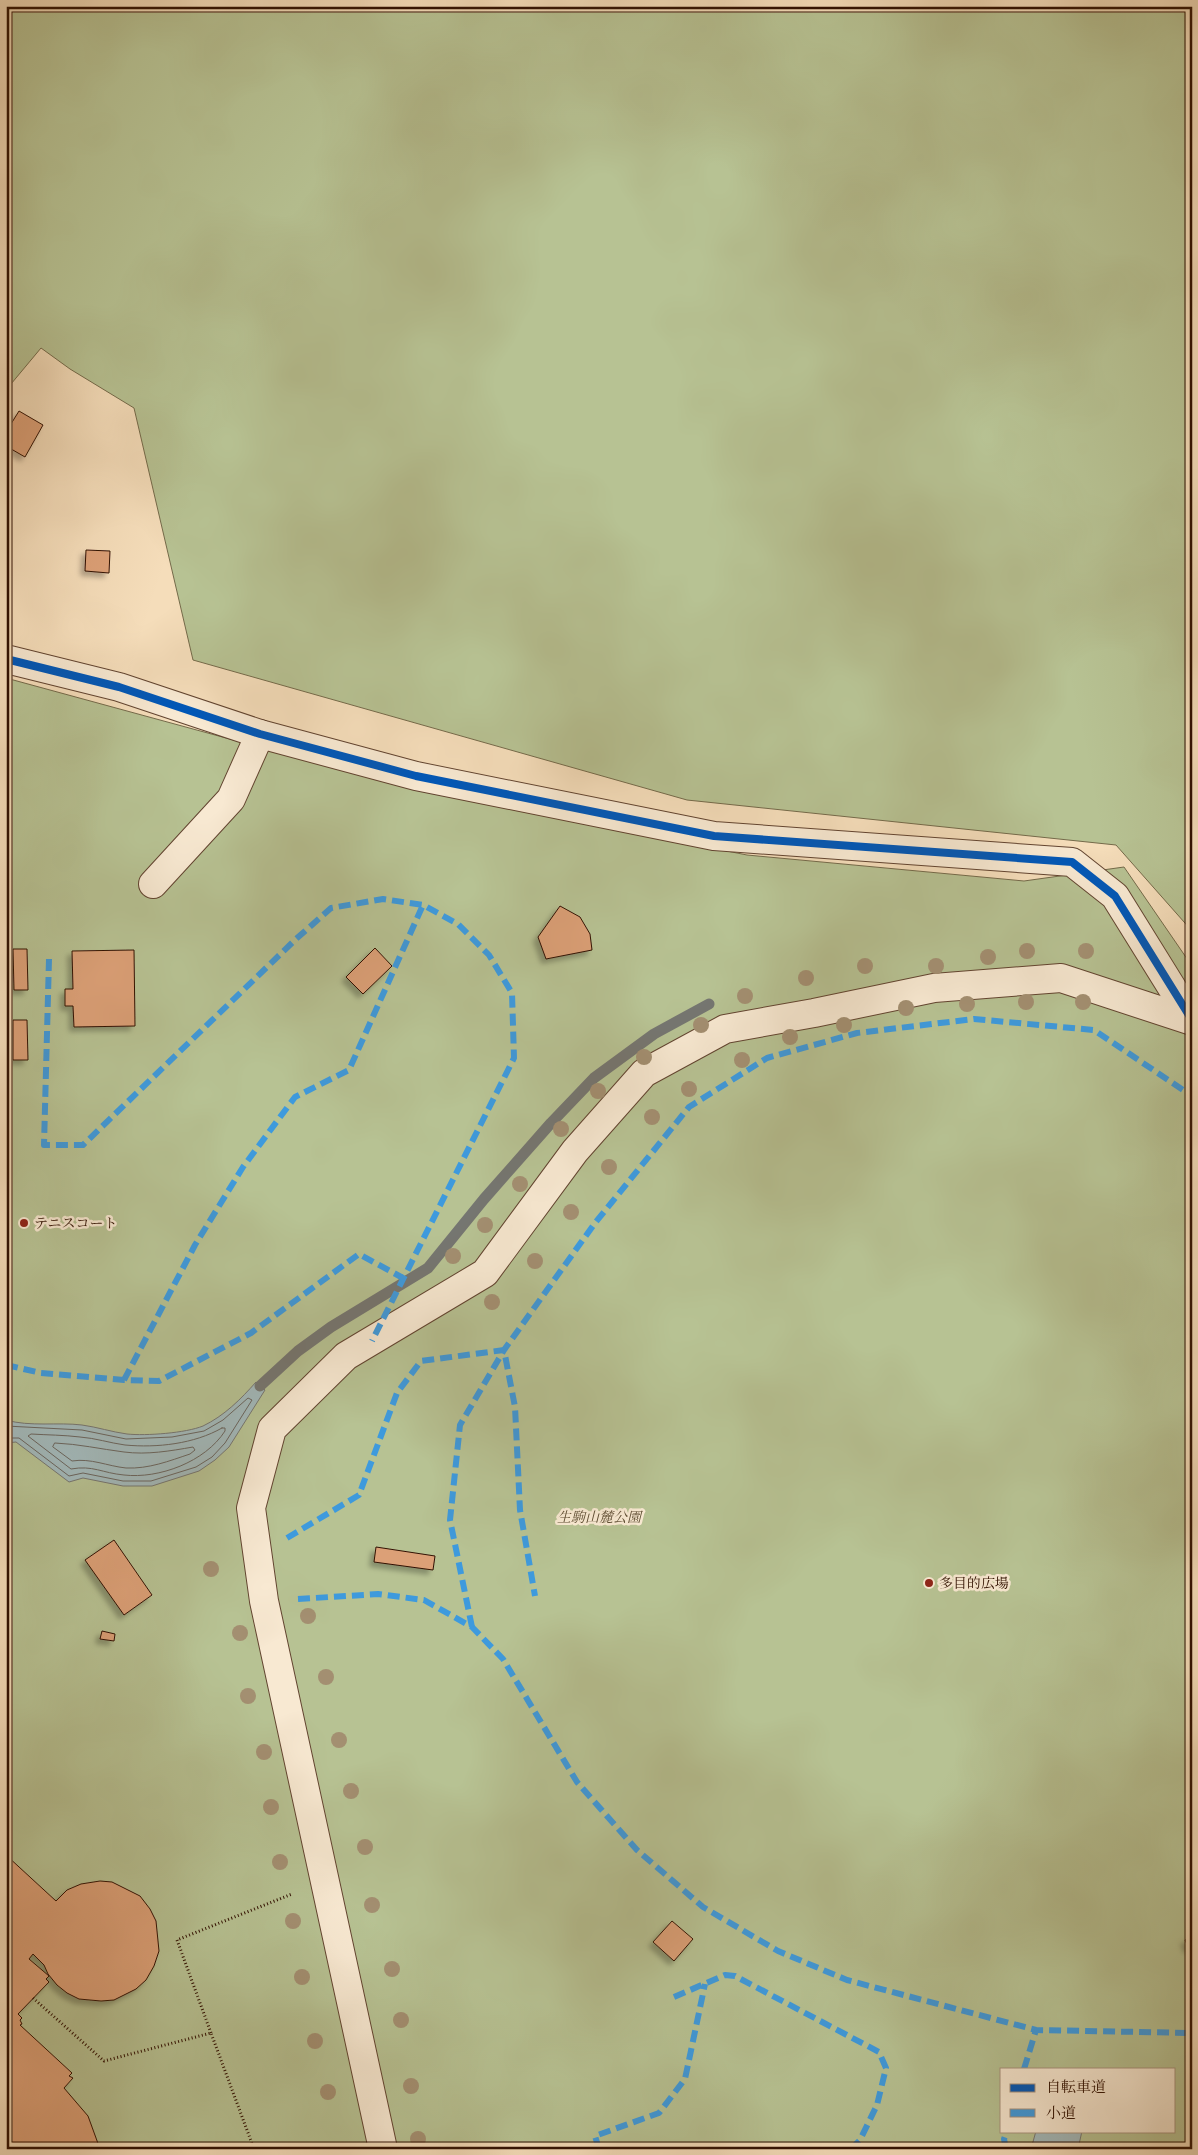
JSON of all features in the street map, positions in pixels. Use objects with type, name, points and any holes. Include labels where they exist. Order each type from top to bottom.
[{"type":"street","points":[[6,659],[119,687],[260,734],[416,776],[714,836],[1072,862],[1115,896],[1192,1021]]},
{"type":"street","points":[[153,884],[231,799],[260,734]]},
{"type":"street","points":[[383,2149],[264,1601],[251,1508],[272,1429],[346,1356],[485,1273],[575,1151],[644,1073],[725,1029],[934,988],[1061,978],[1192,1021]]},
{"type":"path","points":[[254,2149],[177,1940],[294,1893]]},
{"type":"path","points":[[33,1998],[104,2061],[210,2033]]},
{"type":"green space","points":[[6,6],[1192,6],[1192,931],[1116,845],[687,800],[193,660],[134,408],[70,369],[41,348],[6,390]]},
{"type":"green space","name":"生駒山麓公園","points":[[6,678],[413,789],[747,855],[1024,881],[1124,867],[1192,966],[1192,2149],[6,2149]]},
{"type":"water","points":[[256,1382],[265,1390],[229,1447],[199,1471],[152,1486],[123,1486],[83,1478],[69,1482],[16,1442],[6,1443],[6,1420],[25,1423],[82,1425],[135,1435],[166,1433],[196,1428],[211,1422],[225,1412]]},
{"type":"water","points":[[1036,2132],[1082,2132],[1078,2149],[1031,2149]]},
{"type":"building","points":[[19,411],[43,425],[25,457],[6,446],[6,432]]},
{"type":"building","points":[[86,550],[110,551],[109,573],[85,571]]},
{"type":"building","points":[[560,906],[580,917],[590,934],[592,950],[546,959],[538,937]]},
{"type":"building","points":[[375,948],[392,966],[363,994],[346,977]]},
{"type":"building","points":[[13,949],[27,949],[28,990],[14,990]]},
{"type":"building","points":[[134,950],[135,1026],[74,1027],[73,1006],[65,1006],[65,989],[73,989],[72,951]]},
{"type":"building","points":[[13,1020],[27,1020],[28,1060],[13,1060]]},
{"type":"building","points":[[114,1540],[152,1595],[124,1615],[85,1560]]},
{"type":"building","points":[[376,1547],[435,1556],[433,1570],[374,1562]]},
{"type":"building","points":[[102,1631],[115,1634],[114,1641],[100,1639]]},
{"type":"building","points":[[6,1855],[56,1901],[67,1890],[81,1884],[100,1881],[112,1882],[140,1896],[156,1921],[159,1951],[154,1966],[146,1980],[136,1989],[114,2000],[79,1999],[57,1985],[48,1974],[44,1965],[33,1954],[29,1959],[49,1976],[46,1979],[49,1982],[18,2014],[22,2018],[20,2020],[22,2024],[20,2025],[72,2073],[69,2076],[73,2078],[64,2088],[88,2116],[100,2149],[6,2149]]},
{"type":"building","points":[[672,1921],[693,1939],[674,1961],[653,1942]]},
{"type":"building","points":[[1192,1937],[1192,1948],[1189,1949],[1185,1940]]},
{"type":"waterway","points":[[260,1386],[298,1351],[331,1327],[428,1268],[484,1199],[551,1123],[594,1078],[654,1034],[709,1004]]},
{"type":"marked path","points":[[49,959],[44,1145],[83,1145],[296,939],[331,908],[383,899],[423,905],[458,924],[489,955],[512,993],[514,1058],[372,1341]]},
{"type":"marked path","points":[[124,1380],[195,1245],[243,1167],[295,1097],[349,1070],[423,905]]},
{"type":"marked path","points":[[472,1627],[450,1520],[460,1425],[504,1350],[595,1223],[689,1107],[767,1058],[857,1033],[974,1019],[1094,1030],[1192,1096]]},
{"type":"marked path","points":[[6,1365],[41,1373],[159,1381],[251,1333],[359,1254],[403,1278]]},
{"type":"marked path","points":[[287,1538],[359,1495],[397,1393],[421,1361],[504,1350],[515,1407],[520,1510],[535,1596]]},
{"type":"marked path","points":[[298,1599],[378,1594],[424,1600],[472,1627],[503,1659],[577,1782],[637,1850],[703,1907],[778,1951],[847,1980],[1036,2030],[1192,2033]]},
{"type":"marked path","points":[[674,1997],[725,1975],[735,1976],[879,2052],[886,2068],[877,2105],[860,2140],[851,2149]]},
{"type":"marked path","points":[[599,2149],[595,2136],[659,2113],[685,2079],[705,1984]]},
{"type":"marked path","points":[[1024,2068],[1036,2030]]},
{"type":"marked path","points":[[1006,2149],[1004,2139],[1007,2132]]},
{"type":"cycle path","points":[[6,659],[119,687],[260,734],[416,776],[714,836],[1072,862],[1115,896],[1192,1020]]},
{"type":"place","name":"テニスコート","points":[[24,1223]]},
{"type":"place","name":"多目的広場","points":[[929,1583]]}]
